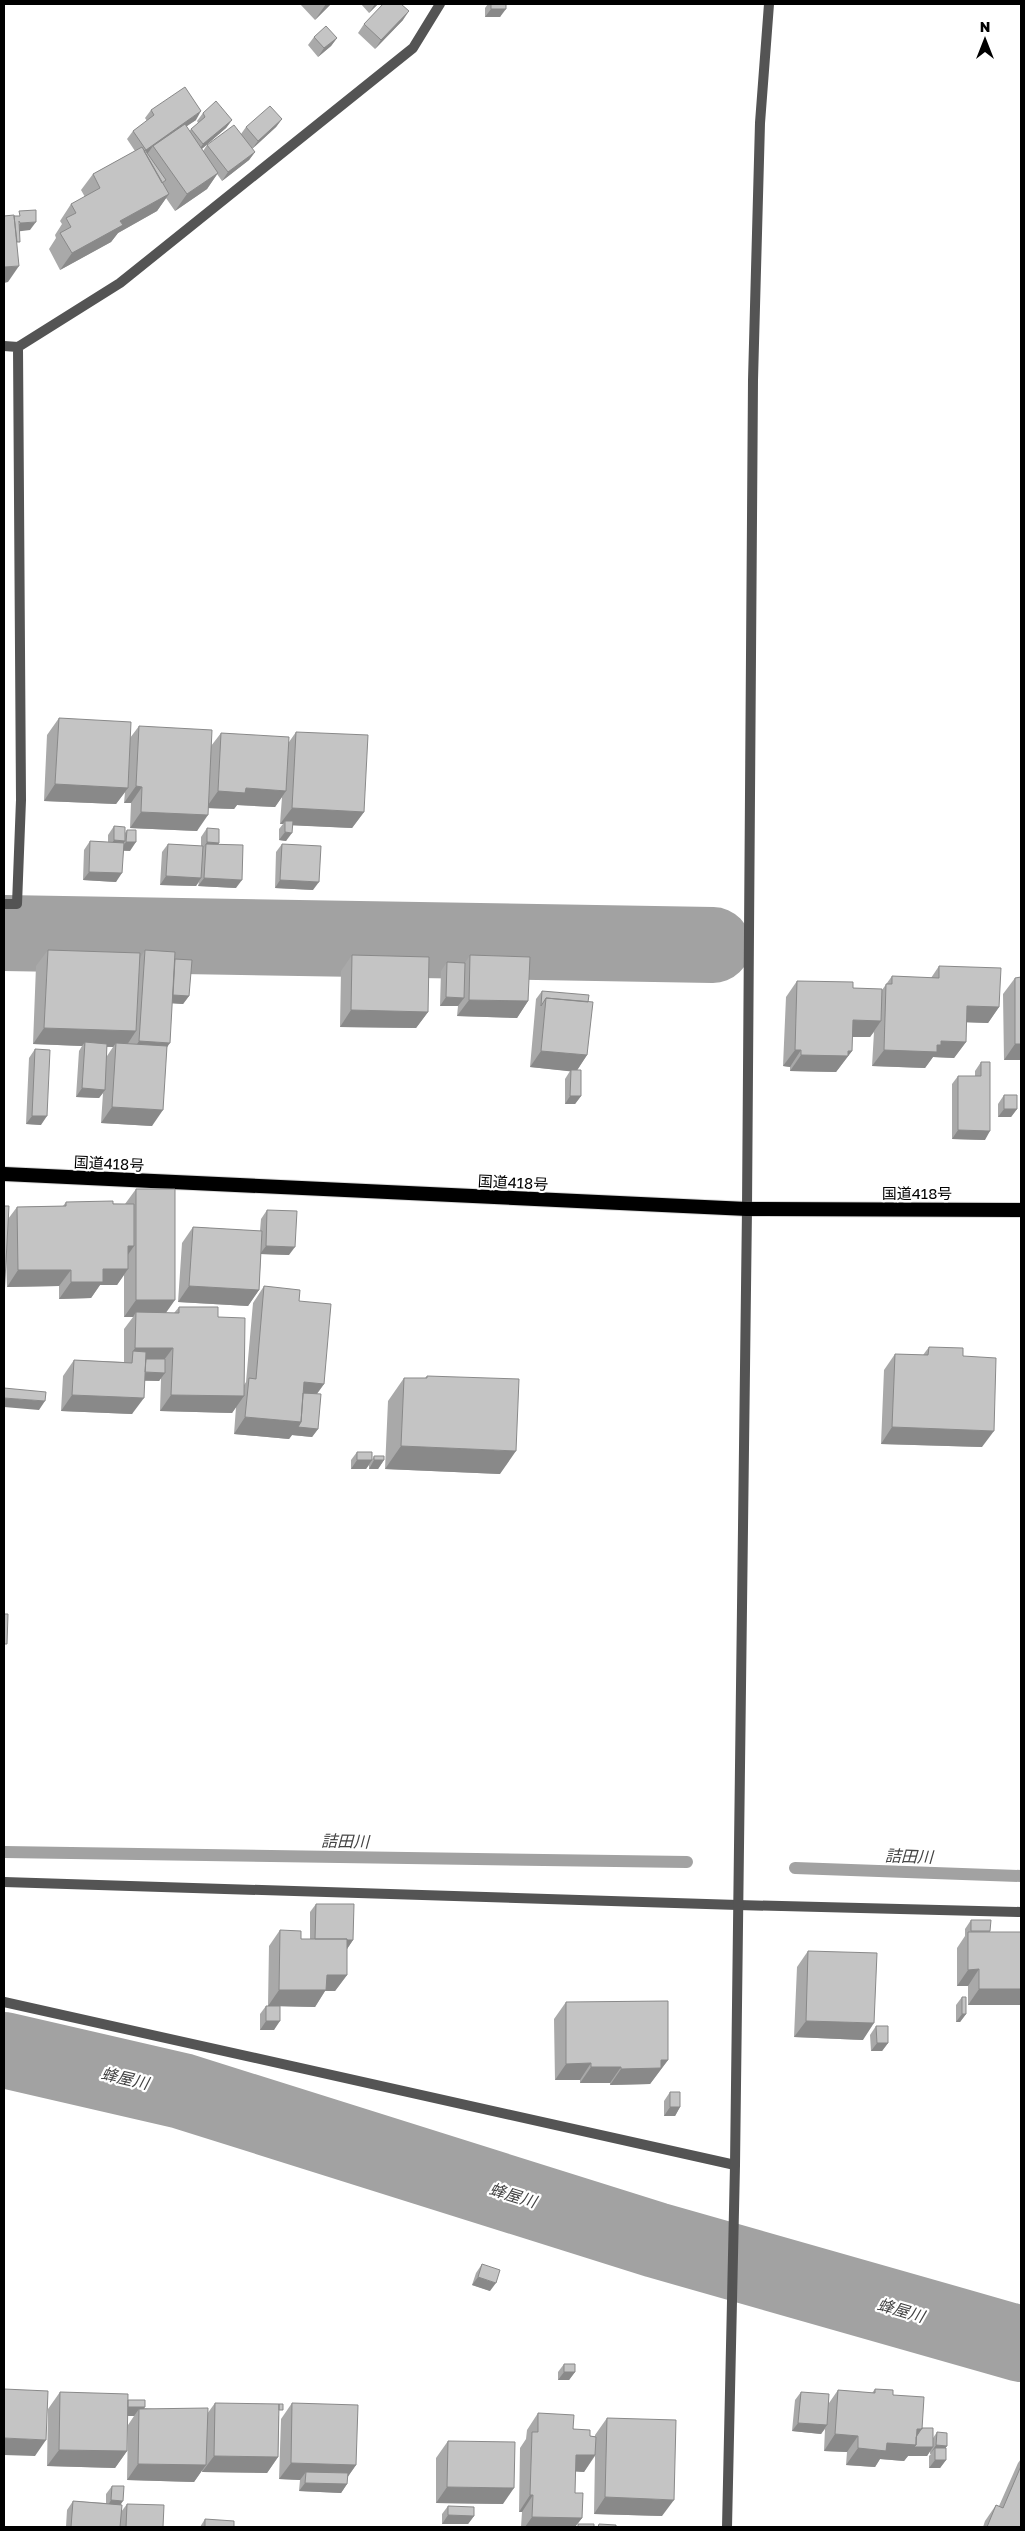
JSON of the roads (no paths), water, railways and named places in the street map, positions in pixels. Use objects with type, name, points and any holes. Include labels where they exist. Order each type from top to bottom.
[{"type":"highway","name":"国道418号","points":[[4,1174],[747,1209],[1021,1210]]},
{"type":"street","points":[[4,346],[18,347],[120,283],[413,48],[440,4]]},
{"type":"street","points":[[728,2527],[735,2165],[747,1209],[753,380],[760,123],[769,4]]},
{"type":"street","points":[[4,904],[17,904],[21,800],[18,347]]},
{"type":"street","points":[[4,1882],[1021,1912]]},
{"type":"street","points":[[4,2002],[735,2165]]},
{"type":"waterway","points":[[4,933],[713,945]]},
{"type":"waterway","name":"詰田川","points":[[4,1852],[687,1862]]},
{"type":"waterway","name":"詰田川","points":[[795,1868],[1021,1876]]},
{"type":"waterway","name":"蜂屋川","points":[[4,2050],[182,2091],[656,2240],[1021,2344]]}]
